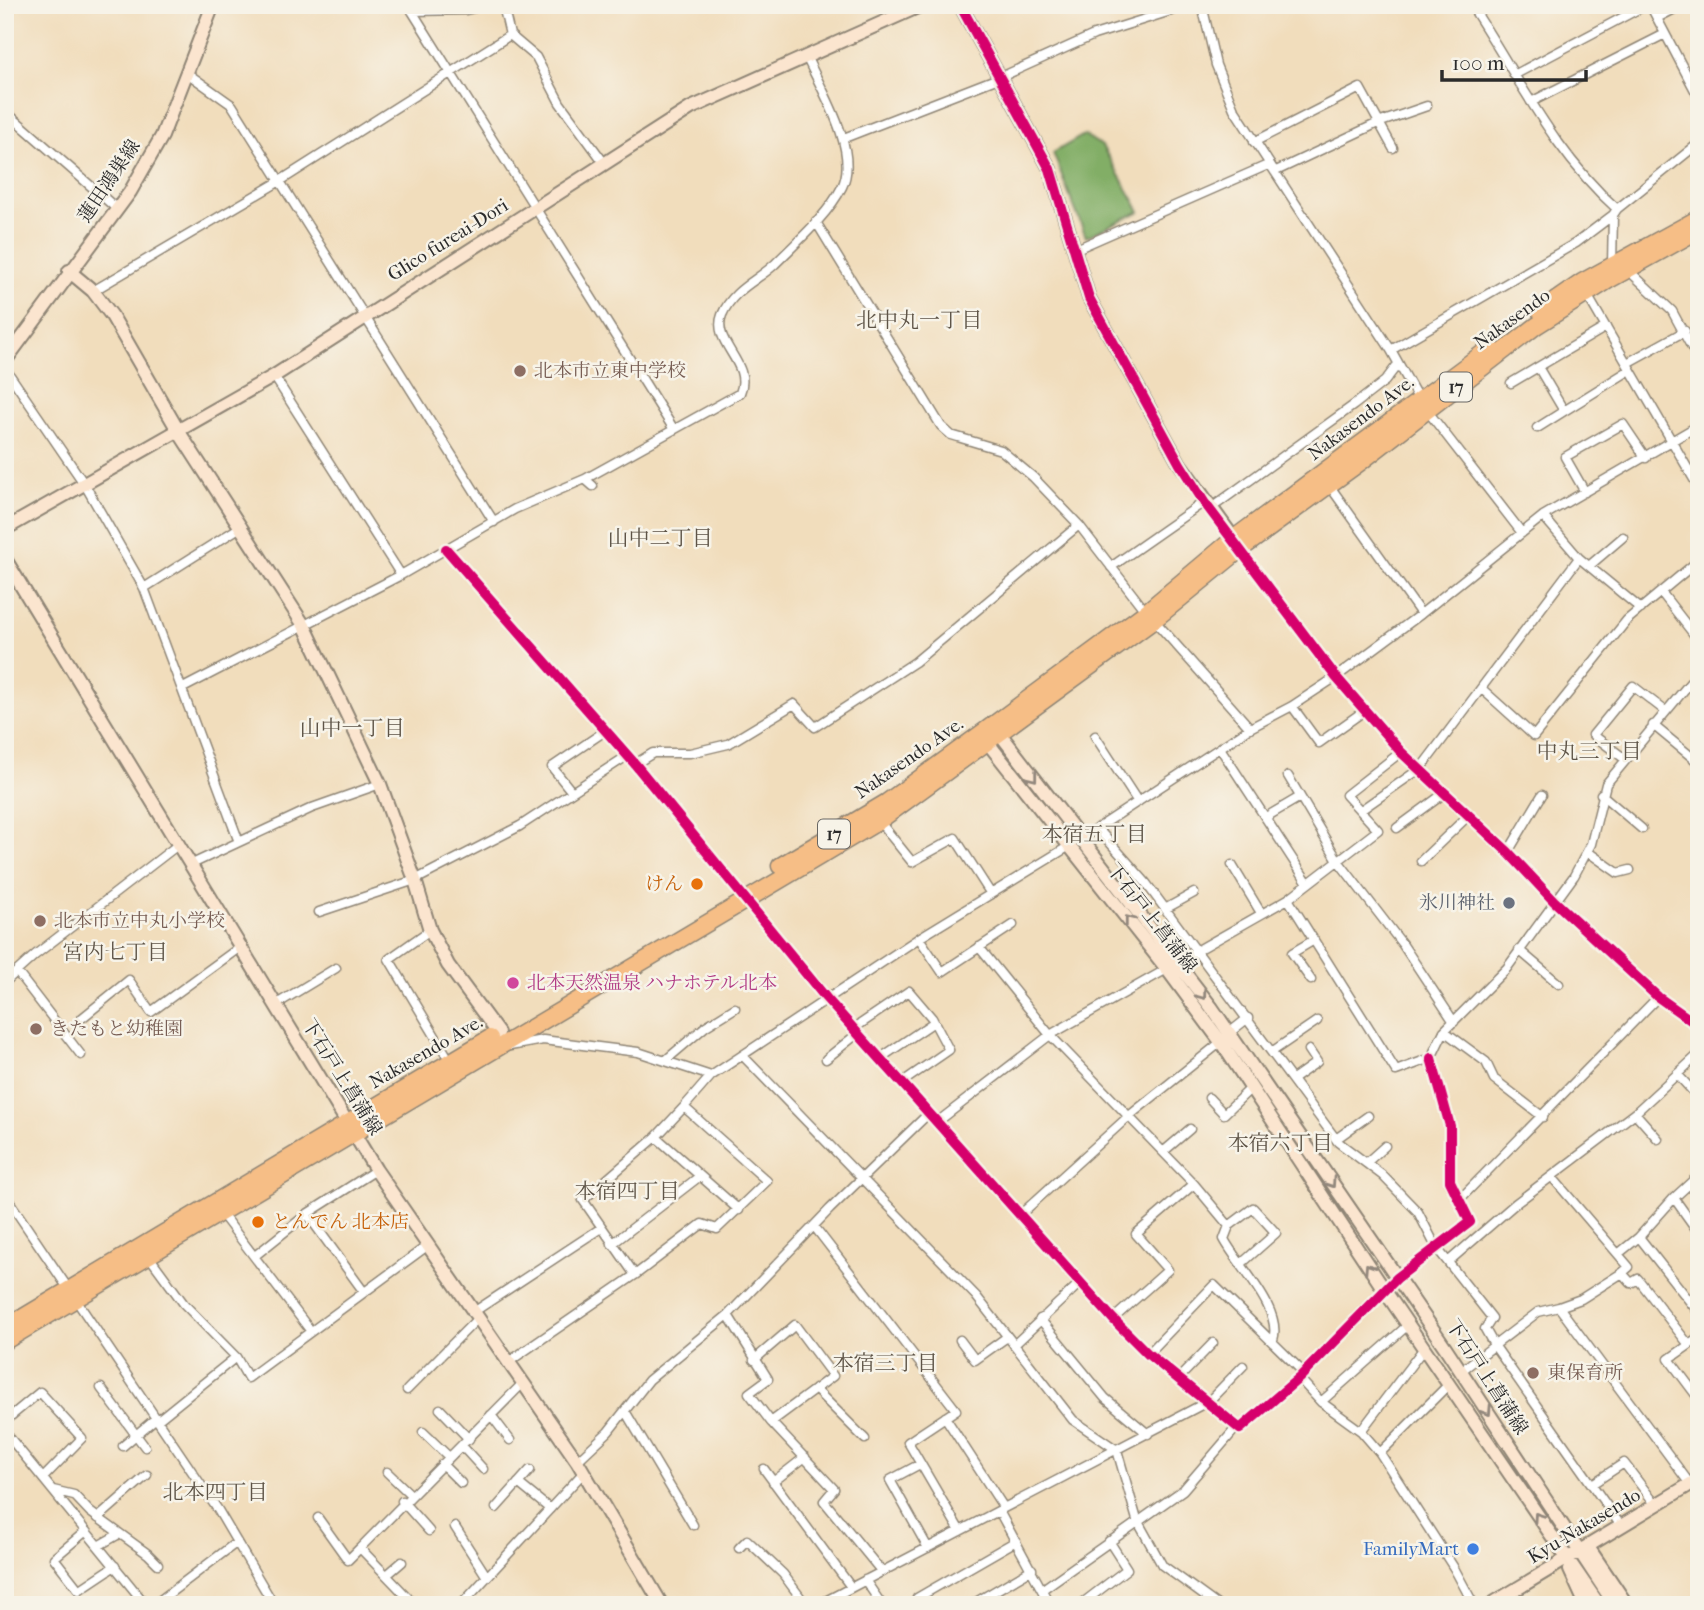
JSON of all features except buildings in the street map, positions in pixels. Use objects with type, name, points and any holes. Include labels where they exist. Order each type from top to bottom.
[{"type":"highway","name":"Nakasendo","points":[[1329,485],[1423,405],[1586,293],[1619,267],[1699,218]]},
{"type":"highway","name":"Nakasendo","points":[[1619,267],[1699,230]]},
{"type":"highway","name":"Nakasendo Ave.","points":[[741,895],[879,821],[1150,616],[1237,544],[1423,405],[1560,296],[1619,267]]},
{"type":"highway","name":"Nakasendo Ave.","points":[[1237,544],[1329,485]]},
{"type":"highway","name":"Nakasendo Ave.","points":[[5,1341],[72,1295],[741,895],[992,736]]},
{"type":"highway","name":"Nakasendo Ave.","points":[[5,1328],[148,1255],[221,1213],[450,1061],[499,1039]]},
{"type":"main road","name":"蓮田鴻巣線","points":[[5,361],[117,209],[162,136],[213,5]]},
{"type":"main road","name":"Glico fureai-Dori","points":[[5,528],[274,376],[365,315],[691,108],[922,5]]},
{"type":"main road","points":[[960,5],[1050,169],[1090,298],[1180,464],[1237,544]]},
{"type":"main road","points":[[69,271],[93,291],[111,316],[179,432],[305,627],[380,784],[430,930],[449,965],[499,1039]]},
{"type":"main road","name":"下石戸上菖蒲線","points":[[5,559],[376,1170],[580,1466],[662,1605]]},
{"type":"main road","name":"下石戸上菖蒲線","points":[[992,736],[1172,966],[1397,1278],[1461,1371],[1578,1553],[1582,1569]]},
{"type":"main road","name":"下石戸上菖蒲線","points":[[1225,1038],[1251,1088],[1448,1384],[1578,1553]]},
{"type":"main road","name":"Kyu-Nakasendo","points":[[1490,1605],[1656,1505],[1696,1484]]},
{"type":"main road","points":[[1578,1553],[1575,1586],[1586,1605]]},
{"type":"main road","points":[[1578,1553],[1628,1605]]},
{"type":"main road","points":[[1582,1569],[1599,1605]]},
{"type":"main road","points":[[1582,1569],[1615,1605]]},
{"type":"street","points":[[488,5],[466,10],[412,10],[673,428]]},
{"type":"street","points":[[503,5],[510,35],[536,57],[561,103],[605,164]]},
{"type":"street","points":[[844,138],[1001,77],[1094,36],[1190,5]]},
{"type":"street","points":[[1202,5],[1216,65],[1234,109],[1423,405],[1522,533]]},
{"type":"street","points":[[1471,5],[1559,147],[1615,212],[1619,267],[1672,311],[1699,361]]},
{"type":"street","points":[[1514,75],[1648,5],[1699,98]]},
{"type":"street","points":[[1657,18],[1682,5]]},
{"type":"street","points":[[1531,102],[1665,34]]},
{"type":"street","points":[[93,291],[280,181],[510,35]]},
{"type":"street","points":[[183,688],[305,627],[534,500],[585,479],[673,428],[733,400],[740,393],[745,382],[741,367],[720,331],[723,312],[737,293],[775,265],[816,222],[842,187],[846,173],[844,138],[806,56]]},
{"type":"street","points":[[187,73],[232,105],[494,522]]},
{"type":"street","points":[[1254,142],[1360,88],[1393,148]]},
{"type":"street","points":[[1276,171],[1378,123],[1427,106]]},
{"type":"street","points":[[5,111],[117,209]]},
{"type":"street","points":[[1391,351],[1576,243],[1699,144]]},
{"type":"street","points":[[1074,250],[1270,164]]},
{"type":"street","points":[[816,222],[941,426],[951,435],[1001,450],[1033,477],[1079,525],[1150,616],[1250,728]]},
{"type":"street","points":[[1586,293],[1699,488]]},
{"type":"street","points":[[1511,383],[1606,327]]},
{"type":"street","points":[[1537,428],[1685,331]]},
{"type":"street","points":[[1111,567],[1354,405],[1385,381],[1398,364]]},
{"type":"street","points":[[5,368],[85,485],[145,588],[239,842]]},
{"type":"street","points":[[1538,368],[1564,411]]},
{"type":"street","points":[[274,376],[401,575]]},
{"type":"street","points":[[1585,492],[1565,457],[1623,424],[1646,458]]},
{"type":"street","points":[[635,1275],[583,1200],[656,1137],[711,1076],[919,938],[1076,842],[1250,728],[1292,706],[1421,614],[1544,516],[1699,425]]},
{"type":"street","points":[[585,479],[593,486]]},
{"type":"street","points":[[1329,485],[1421,614]]},
{"type":"street","points":[[1544,516],[1578,558],[1641,609]]},
{"type":"street","points":[[635,764],[653,753],[690,753],[728,744],[794,704],[815,727],[915,662],[1079,525]]},
{"type":"street","points":[[145,588],[242,526]]},
{"type":"street","points":[[1589,566],[1623,537]]},
{"type":"street","points":[[1237,544],[1336,677],[1401,751],[1508,852],[1554,901],[1658,997],[1699,1026]]},
{"type":"street","points":[[446,550],[635,764],[855,1032],[1113,1319],[1148,1354],[1209,1401],[1240,1429],[1301,1376],[1397,1278],[1470,1222],[1450,1181],[1450,1126],[1431,1058],[1444,1031],[1492,986],[1588,852],[1601,794],[1664,710],[1699,671]]},
{"type":"street","points":[[1361,810],[1421,768],[1578,558]]},
{"type":"street","points":[[1482,689],[1534,736],[1627,620],[1699,560]]},
{"type":"street","points":[[1661,592],[1699,641]]},
{"type":"street","points":[[1625,760],[1593,735],[1633,686],[1664,710]]},
{"type":"street","points":[[1292,706],[1319,743],[1364,711]]},
{"type":"street","points":[[1653,724],[1699,763]]},
{"type":"street","points":[[572,792],[552,766],[604,731]]},
{"type":"street","points":[[1094,736],[1138,802]]},
{"type":"street","points":[[1220,748],[1308,883]]},
{"type":"street","points":[[936,1123],[1050,1035],[1288,900],[1339,862],[1378,830],[1346,795],[1401,751]]},
{"type":"street","points":[[319,912],[415,880],[520,826],[627,756]]},
{"type":"street","points":[[1288,776],[1339,862],[1403,945],[1454,1022]]},
{"type":"street","points":[[192,864],[312,808],[380,784]]},
{"type":"street","points":[[1397,828],[1446,792]]},
{"type":"street","points":[[1601,794],[1642,829]]},
{"type":"street","points":[[1508,852],[1542,795]]},
{"type":"street","points":[[1266,817],[1300,797]]},
{"type":"street","points":[[1421,861],[1469,815]]},
{"type":"street","points":[[879,821],[912,862],[956,838],[991,894]]},
{"type":"street","points":[[1097,828],[1165,909],[1336,1139],[1418,1212],[1436,1247],[1492,1318],[1485,1329],[1494,1345],[1621,1526]]},
{"type":"street","points":[[5,982],[179,844]]},
{"type":"street","points":[[1588,852],[1618,873],[1630,870]]},
{"type":"street","points":[[1232,865],[1261,913]]},
{"type":"street","points":[[1165,909],[1194,892]]},
{"type":"street","points":[[1288,900],[1396,1071],[1431,1058]]},
{"type":"street","points":[[919,938],[942,972],[1013,925]]},
{"type":"street","points":[[430,930],[389,959],[450,1061]]},
{"type":"street","points":[[1311,979],[1292,953],[1314,940]]},
{"type":"street","points":[[82,1018],[129,980],[151,1012],[240,947]]},
{"type":"street","points":[[979,947],[1050,1035],[1194,1184],[1229,1226]]},
{"type":"street","points":[[1519,950],[1559,984]]},
{"type":"street","points":[[275,1005],[336,968]]},
{"type":"street","points":[[17,972],[81,1055]]},
{"type":"street","points":[[826,1059],[855,1032],[909,991],[934,1022],[949,1050],[901,1083]]},
{"type":"street","points":[[1460,1199],[1658,997]]},
{"type":"street","points":[[666,1060],[706,1026],[735,1008]]},
{"type":"street","points":[[1021,1214],[1129,1116],[1248,1018]]},
{"type":"street","points":[[1273,1051],[1317,1021]]},
{"type":"street","points":[[879,1059],[934,1022]]},
{"type":"street","points":[[1444,1031],[1486,1062],[1494,1079],[1543,1117]]},
{"type":"street","points":[[499,1039],[542,1040],[638,1052],[711,1076]]},
{"type":"street","points":[[1293,1079],[1317,1062],[1309,1050]]},
{"type":"street","points":[[1448,1262],[1517,1202],[1635,1113],[1699,1054]]},
{"type":"street","points":[[743,1056],[976,1296],[1073,1420],[1117,1450],[1137,1520],[1162,1565],[1217,1605]]},
{"type":"street","points":[[1677,1074],[1699,1098]]},
{"type":"street","points":[[1209,1098],[1224,1114],[1251,1088]]},
{"type":"street","points":[[507,1363],[635,1275],[702,1224],[717,1230],[767,1181],[684,1107]]},
{"type":"street","points":[[1635,1113],[1658,1139]]},
{"type":"street","points":[[461,1605],[550,1509],[580,1466],[649,1380],[729,1315],[860,1178],[928,1114]]},
{"type":"street","points":[[1336,1139],[1368,1116]]},
{"type":"street","points":[[1163,1152],[1190,1129]]},
{"type":"street","points":[[656,1137],[739,1210]]},
{"type":"street","points":[[1366,1163],[1385,1146]]},
{"type":"street","points":[[256,1255],[307,1214],[376,1170]]},
{"type":"street","points":[[1618,1254],[1639,1237],[1699,1175]]},
{"type":"street","points":[[612,1244],[700,1176]]},
{"type":"street","points":[[1461,1371],[1538,1311],[1581,1299],[1629,1267],[1552,1177]]},
{"type":"street","points":[[1113,1319],[1168,1270],[1136,1234],[1194,1184]]},
{"type":"street","points":[[6,1198],[157,1419],[237,1542],[274,1605]]},
{"type":"street","points":[[1674,1198],[1699,1233]]},
{"type":"street","points":[[1241,1264],[1276,1233],[1254,1208],[1229,1226],[1224,1239],[1270,1311],[1276,1329],[1273,1340]]},
{"type":"street","points":[[221,1213],[256,1255],[310,1330]]},
{"type":"street","points":[[307,1214],[364,1292]]},
{"type":"street","points":[[814,1226],[956,1410],[908,1442],[960,1531]]},
{"type":"street","points":[[407,1390],[475,1316],[601,1228]]},
{"type":"street","points":[[1639,1237],[1699,1313]]},
{"type":"street","points":[[148,1255],[184,1304],[236,1357],[248,1378],[427,1246]]},
{"type":"street","points":[[1622,1273],[1631,1283],[1638,1279],[1689,1345]]},
{"type":"street","points":[[1014,1345],[1081,1282]]},
{"type":"street","points":[[1148,1354],[1214,1285],[1273,1340],[1321,1402],[1361,1431],[1380,1453],[1454,1568],[1474,1605]]},
{"type":"street","points":[[1559,1307],[1696,1484]]},
{"type":"street","points":[[729,1315],[768,1379],[749,1393],[771,1422],[834,1489],[824,1501],[883,1572]]},
{"type":"street","points":[[1040,1319],[1105,1398],[1148,1434]]},
{"type":"street","points":[[754,1360],[795,1325],[833,1376],[771,1422]]},
{"type":"street","points":[[1321,1402],[1408,1325]]},
{"type":"street","points":[[960,1340],[975,1360],[1007,1336]]},
{"type":"street","points":[[1699,1338],[1669,1359],[1699,1399]]},
{"type":"street","points":[[1178,1378],[1213,1343]]},
{"type":"street","points":[[1361,1431],[1424,1348]]},
{"type":"street","points":[[123,1446],[236,1357]]},
{"type":"street","points":[[818,1605],[1209,1401],[1243,1366]]},
{"type":"street","points":[[318,1518],[348,1560],[402,1501],[462,1446],[522,1384]]},
{"type":"street","points":[[1380,1453],[1448,1384]]},
{"type":"street","points":[[101,1388],[145,1447]]},
{"type":"street","points":[[815,1390],[865,1439]]},
{"type":"street","points":[[5,1421],[40,1392],[82,1438],[43,1478]]},
{"type":"street","points":[[440,1409],[469,1439]]},
{"type":"street","points":[[625,1411],[693,1525]]},
{"type":"street","points":[[491,1415],[510,1440]]},
{"type":"street","points":[[945,1417],[1001,1509],[1050,1605]]},
{"type":"street","points":[[1043,1589],[1137,1520],[1184,1490],[1237,1427]]},
{"type":"street","points":[[5,1432],[146,1605]]},
{"type":"street","points":[[423,1432],[449,1457]]},
{"type":"street","points":[[462,1446],[483,1469]]},
{"type":"street","points":[[774,1482],[806,1457]]},
{"type":"street","points":[[1592,1484],[1624,1463],[1656,1505]]},
{"type":"street","points":[[442,1464],[461,1483]]},
{"type":"street","points":[[920,1464],[890,1480],[928,1548]]},
{"type":"street","points":[[764,1469],[851,1587]]},
{"type":"street","points":[[496,1508],[530,1470]]},
{"type":"street","points":[[387,1472],[410,1494]]},
{"type":"street","points":[[98,1518],[147,1475]]},
{"type":"street","points":[[518,1483],[550,1509]]},
{"type":"street","points":[[53,1490],[74,1495],[98,1518],[158,1564]]},
{"type":"street","points":[[402,1501],[429,1531]]},
{"type":"street","points":[[455,1527],[487,1577]]},
{"type":"street","points":[[86,1531],[54,1558],[79,1590],[115,1566]]},
{"type":"street","points":[[98,1546],[119,1534]]},
{"type":"street","points":[[739,1548],[747,1540],[783,1574],[806,1605]]},
{"type":"street","points":[[921,1605],[917,1598],[1016,1541]]},
{"type":"street","points":[[1080,1605],[1127,1569],[1109,1541]]},
{"type":"street","points":[[154,1605],[237,1542]]},
{"type":"street","points":[[360,1548],[415,1605]]},
{"type":"street","points":[[388,1574],[402,1562]]},
{"type":"street","points":[[971,1605],[1032,1569]]},
{"type":"street","points":[[866,1580],[882,1605]]},
{"type":"green space","points":[[1084,135],[1102,146],[1140,211],[1086,237],[1053,153]]},
{"type":"cycle path","points":[[960,5],[1050,169],[1089,298],[1180,464],[1204,502],[1336,677],[1401,752],[1508,852],[1554,901],[1658,997],[1699,1026]]},
{"type":"cycle path","points":[[446,549],[635,764],[826,998],[1113,1319],[1148,1354],[1240,1429],[1299,1378],[1397,1278],[1470,1222],[1450,1181],[1450,1126],[1431,1058]]},
{"type":"place","name":"北本市立東中学校","points":[[520,371]]},
{"type":"place","name":"けん","points":[[697,884]]},
{"type":"place","name":"氷川神社","points":[[1509,903]]},
{"type":"place","name":"北本市立中丸小学校","points":[[40,921]]},
{"type":"place","name":"北本天然温泉 ハナホテル北本","points":[[513,983]]},
{"type":"place","name":"きたもと幼稚園","points":[[36,1029]]},
{"type":"place","name":"とんでん 北本店","points":[[258,1222]]},
{"type":"place","name":"東保育所","points":[[1533,1373]]},
{"type":"place","name":"FamilyMart","points":[[1473,1549]]},
{"type":"district","name":"北中丸一丁目","points":[[919,320]]},
{"type":"district","name":"山中二丁目","points":[[660,538]]},
{"type":"district","name":"山中一丁目","points":[[352,728]]},
{"type":"district","name":"中丸三丁目","points":[[1589,751]]},
{"type":"district","name":"本宿五丁目","points":[[1094,834]]},
{"type":"district","name":"宮内七丁目","points":[[115,952]]},
{"type":"district","name":"本宿六丁目","points":[[1280,1143]]},
{"type":"district","name":"本宿四丁目","points":[[627,1191]]},
{"type":"district","name":"本宿三丁目","points":[[885,1363]]},
{"type":"district","name":"北本四丁目","points":[[215,1492]]}]
